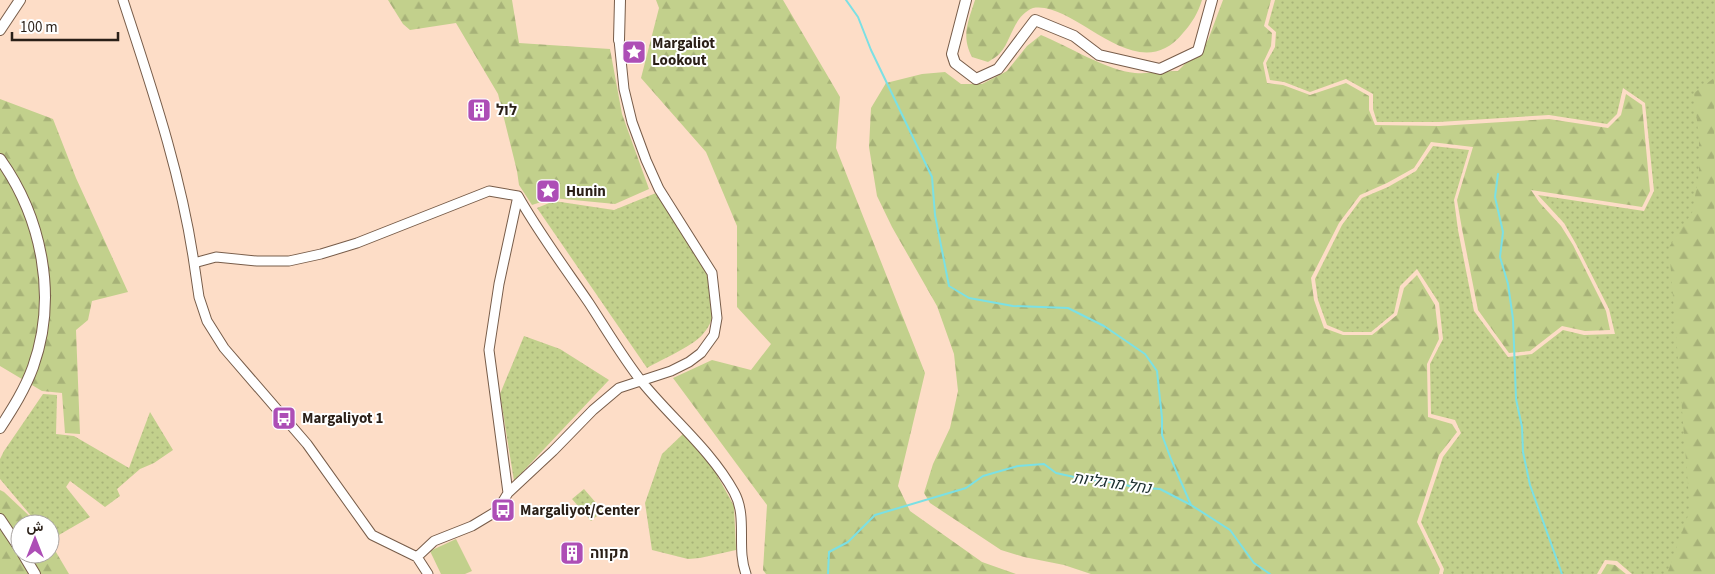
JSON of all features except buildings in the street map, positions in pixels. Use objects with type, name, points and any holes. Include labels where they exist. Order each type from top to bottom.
[{"type":"main road","points":[[0,30],[20,0]]},
{"type":"main road","points":[[619,40],[620,0]]},
{"type":"main road","points":[[966,0],[952,54],[955,63],[976,79],[998,69],[1035,20],[1074,36],[1099,55],[1160,69],[1198,51],[1212,0]]},
{"type":"main road","points":[[0,159],[20,192],[35,228],[42,265],[44,314],[39,345],[33,366],[19,397],[0,428]]},
{"type":"main road","points":[[0,519],[10,534]]},
{"type":"street","points":[[123,0],[165,132],[190,233],[198,297],[207,321],[224,348],[307,444],[372,536],[417,557],[428,574]]},
{"type":"street","points":[[417,557],[434,541],[472,526],[497,511],[508,493],[612,393],[619,388],[682,366],[701,353],[714,335],[717,325],[717,310],[712,273],[659,189],[632,122],[624,89],[619,40]]},
{"type":"street","points":[[194,263],[216,256],[258,262],[297,259],[357,243],[489,191],[518,196],[640,380],[708,454],[734,492],[739,502],[741,553],[746,574]]},
{"type":"street","points":[[508,493],[489,350],[499,284],[518,196]]},
{"type":"green space","points":[[388,0],[512,0],[519,43],[610,49],[622,114],[649,189],[615,204],[553,198],[532,205],[519,185],[498,94],[456,23],[410,30],[403,24]]},
{"type":"green space","points":[[656,0],[783,0],[840,97],[836,148],[925,373],[898,486],[910,511],[982,562],[1016,574],[766,574],[763,570],[767,505],[673,378],[712,360],[751,370],[771,344],[737,307],[737,226],[706,152],[641,78],[659,8]]},
{"type":"green space","points":[[975,0],[1202,0],[1194,18],[1183,33],[1165,48],[1146,52],[1126,48],[1050,9],[1033,8],[1021,17],[1004,48],[988,62],[972,57],[967,42],[967,29]]},
{"type":"green space","points":[[1223,0],[1271,0],[1264,26],[1272,33],[1271,46],[1263,63],[1267,83],[1283,85],[1310,95],[1346,83],[1369,96],[1369,110],[1375,125],[1439,126],[1549,119],[1608,128],[1621,115],[1626,94],[1642,105],[1650,191],[1642,207],[1531,190],[1539,202],[1561,226],[1573,245],[1606,311],[1610,330],[1585,331],[1562,326],[1530,351],[1509,353],[1478,310],[1462,229],[1457,200],[1473,147],[1431,142],[1414,168],[1360,195],[1339,223],[1311,278],[1314,300],[1324,328],[1343,335],[1372,335],[1397,315],[1404,288],[1417,275],[1435,305],[1439,339],[1427,364],[1428,417],[1452,424],[1457,432],[1439,455],[1417,522],[1440,569],[1439,574],[1091,574],[1064,565],[1001,550],[930,503],[924,493],[933,464],[950,428],[958,391],[954,354],[937,306],[892,227],[877,196],[869,147],[871,108],[886,83],[922,74],[945,72],[961,84],[982,84],[1007,71],[1027,46],[1041,35],[1101,63],[1124,71],[1140,73],[1178,71],[1208,40]]},
{"type":"green space","points":[[1275,0],[1715,0],[1715,574],[1632,574],[1617,561],[1605,560],[1597,574],[1443,574],[1444,569],[1421,522],[1443,457],[1461,433],[1455,420],[1431,414],[1430,364],[1443,339],[1439,303],[1417,269],[1400,286],[1394,313],[1371,332],[1344,332],[1327,325],[1318,300],[1315,279],[1342,225],[1362,198],[1388,187],[1416,171],[1433,146],[1469,150],[1454,200],[1458,230],[1474,311],[1508,357],[1532,354],[1563,330],[1584,335],[1615,334],[1609,309],[1576,244],[1564,223],[1538,195],[1644,211],[1654,191],[1645,103],[1623,88],[1617,114],[1607,124],[1549,115],[1439,122],[1377,122],[1373,109],[1373,94],[1346,79],[1310,92],[1284,82],[1270,80],[1266,63],[1275,47],[1276,32],[1268,25]]},
{"type":"green space","points":[[1714,78],[1715,574],[1667,574],[1690,510],[1669,247],[1692,213],[1699,174],[1699,139],[1694,93]]},
{"type":"green space","points":[[0,99],[53,119],[76,178],[128,292],[92,301],[88,320],[76,330],[80,434],[65,433],[62,393],[42,391],[0,366]]},
{"type":"green space","points":[[656,193],[678,223],[701,261],[714,300],[712,318],[703,334],[684,348],[647,368],[537,208],[554,201],[614,210]]},
{"type":"green space","points":[[524,336],[560,349],[609,380],[514,481],[500,394]]},
{"type":"green space","points":[[43,394],[57,395],[56,434],[74,436],[129,468],[150,412],[173,450],[154,463],[140,469],[117,489],[120,496],[105,507],[70,481],[66,487],[90,517],[60,534],[60,514],[30,514],[0,479],[0,459]]},
{"type":"green space","points":[[684,433],[706,455],[734,506],[736,550],[688,559],[652,550],[645,503],[662,454]]},
{"type":"green space","points":[[584,489],[603,511],[591,521],[572,499]]},
{"type":"green space","points":[[0,490],[27,514],[10,514],[10,564],[60,564],[60,559],[69,574],[0,574]]},
{"type":"green space","points":[[456,539],[472,571],[465,574],[441,574],[430,551]]},
{"type":"green space","points":[[1607,564],[1615,565],[1626,574],[1601,574]]},
{"type":"waterway","points":[[846,0],[858,17],[871,50],[932,177],[935,215],[949,286],[969,298],[1013,306],[1068,308],[1104,326],[1145,354],[1157,371],[1162,435],[1191,505]]},
{"type":"waterway","points":[[1498,174],[1495,197],[1503,232],[1500,257],[1508,284],[1513,319],[1516,399],[1522,427],[1523,452],[1530,485],[1562,574]]},
{"type":"waterway","name":"נחל מרגליות","points":[[828,574],[829,552],[848,542],[875,515],[966,488],[983,476],[1018,466],[1044,464],[1056,473],[1083,479],[1160,489],[1191,505],[1230,530],[1254,563],[1270,574]]},
{"type":"place","name":"Margaliot Lookout","points":[[634,52]]},
{"type":"place","name":"לול","points":[[479,110]]},
{"type":"place","name":"Hunin","points":[[548,191]]},
{"type":"place","name":"Margaliyot 1","points":[[284,418]]},
{"type":"place","name":"Margaliyot/Center","points":[[503,510]]},
{"type":"place","name":"מקווה","points":[[572,553]]}]
